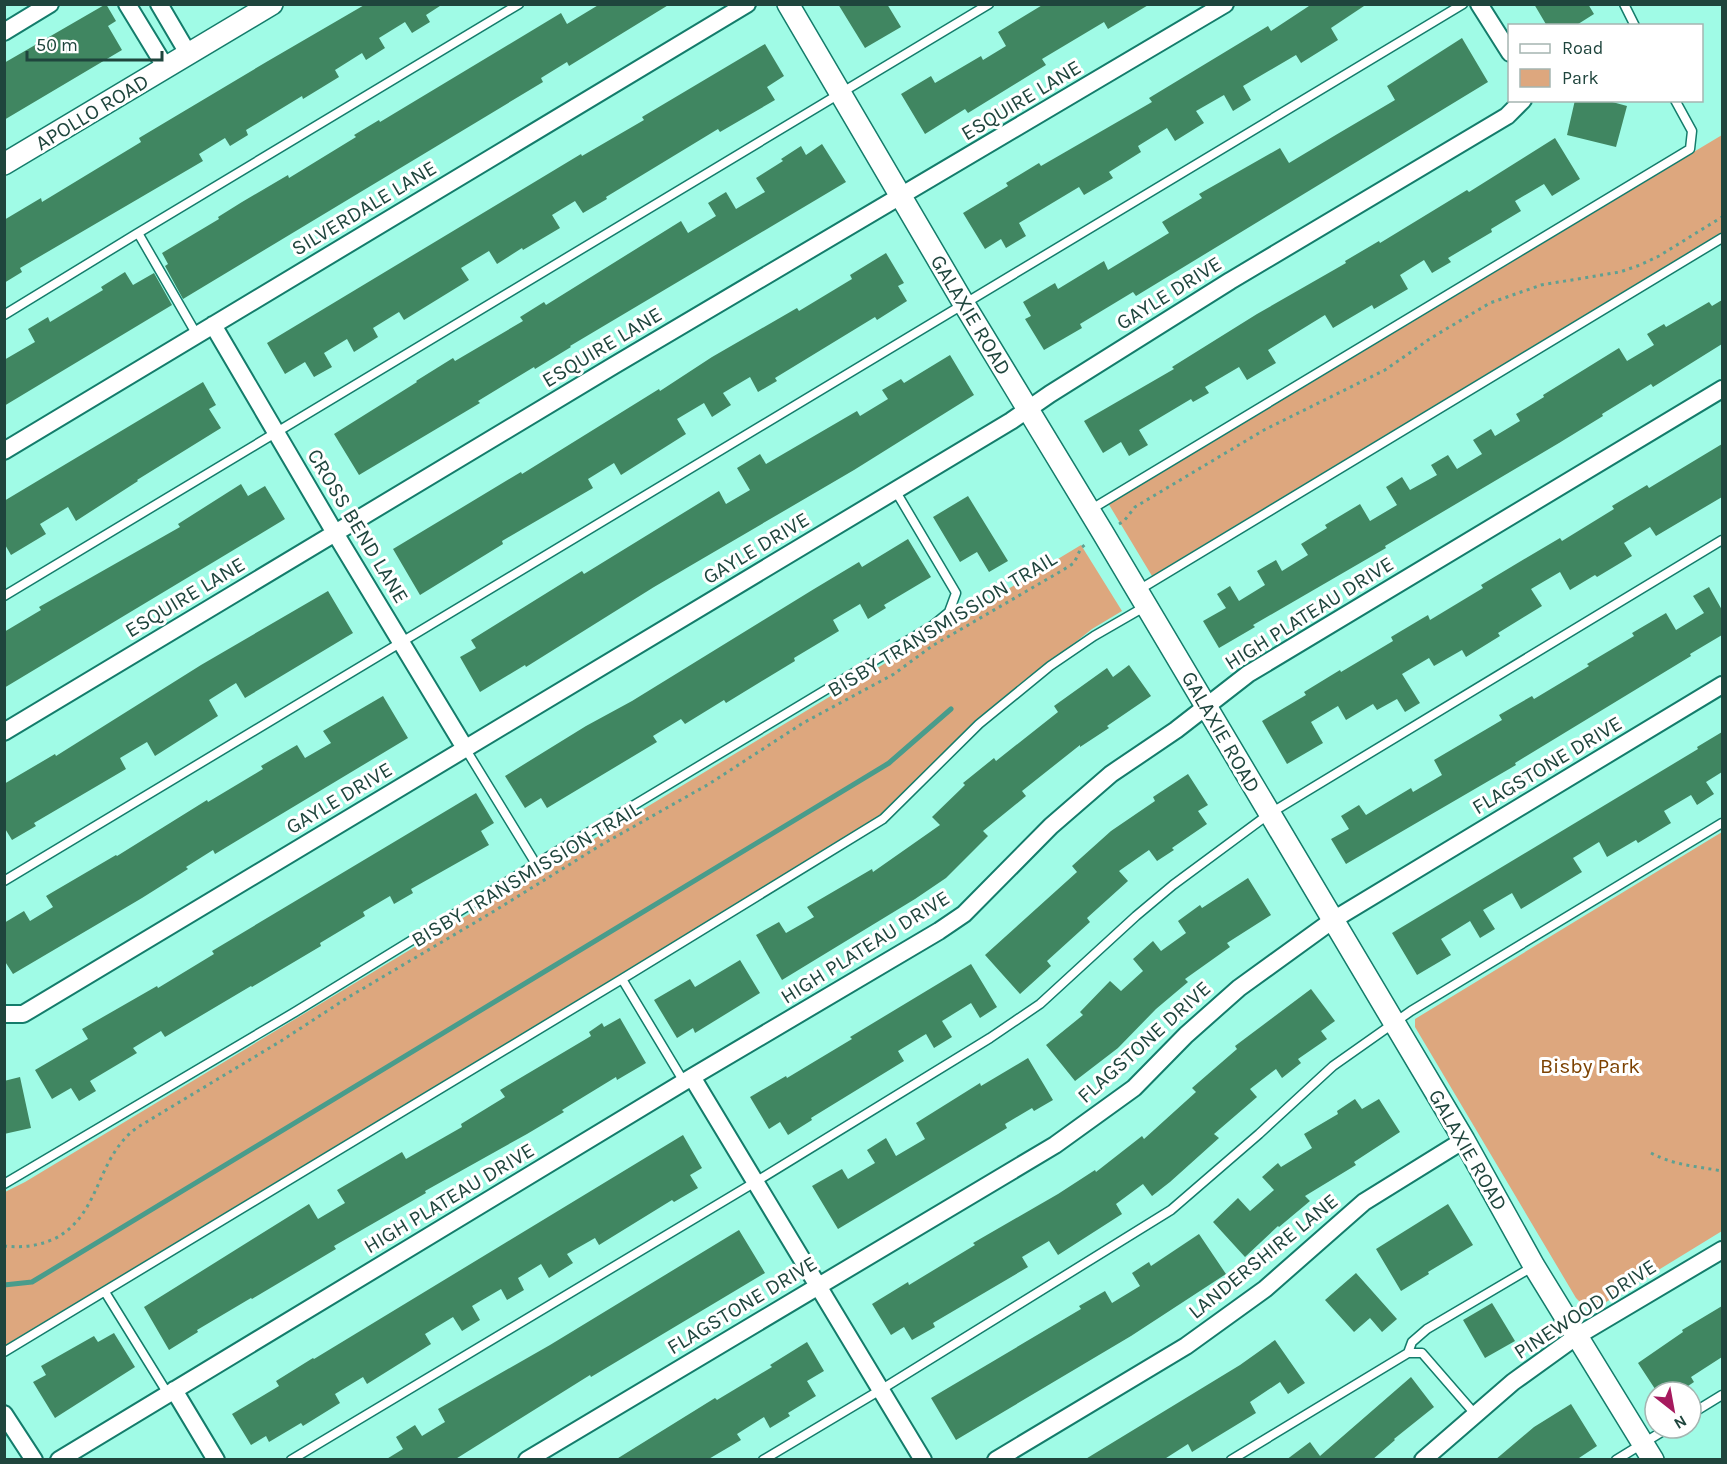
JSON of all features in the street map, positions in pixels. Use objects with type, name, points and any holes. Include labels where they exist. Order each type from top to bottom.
[{"type":"street","points":[[4,32],[51,4]]},
{"type":"street","points":[[127,4],[166,68]]},
{"type":"street","points":[[159,4],[189,54]]},
{"type":"street","name":"APOLLO ROAD","points":[[4,164],[272,4]]},
{"type":"street","name":"SILVERDALE LANE","points":[[4,451],[747,4]]},
{"type":"street","name":"GALAXIE ROAD","points":[[788,4],[964,304],[1464,1140],[1534,1266],[1648,1451]]},
{"type":"street","name":"ESQUIRE LANE","points":[[4,732],[613,366],[1225,4]]},
{"type":"street","points":[[1479,4],[1508,51]]},
{"type":"street","name":"GAYLE DRIVE","points":[[4,1014],[23,1014],[895,490],[1230,281],[1507,116],[1523,102]]},
{"type":"street","name":"CROSS BEND LANE","points":[[213,325],[465,748]]},
{"type":"street","name":"HIGH PLATEAU DRIVE","points":[[63,1458],[939,931],[964,914],[1051,826],[1078,802],[1112,774],[1248,674],[1722,389]]},
{"type":"street","name":"FLAGSTONE DRIVE","points":[[527,1460],[1055,1145],[1134,1088],[1186,1035],[1239,988],[1333,920],[1722,685]]},
{"type":"street","points":[[688,1080],[757,1181],[923,1460]]},
{"type":"street","name":"LANDERSHIRE LANE","points":[[996,1460],[1186,1346],[1265,1289],[1364,1202],[1464,1140]]},
{"type":"street","name":"PINEWOOD DRIVE","points":[[1423,1460],[1513,1382],[1577,1336],[1722,1250]]},
{"type":"street","points":[[171,1392],[216,1460]]},
{"type":"street","points":[[4,1414],[34,1460]]},
{"type":"lane","points":[[4,315],[519,4]]},
{"type":"lane","points":[[4,596],[988,4]]},
{"type":"lane","points":[[4,881],[1463,4]]},
{"type":"lane","points":[[1624,4],[1634,24]]},
{"type":"lane","points":[[1089,510],[1690,149],[1692,130],[1676,102]]},
{"type":"lane","points":[[138,233],[197,335]]},
{"type":"lane","points":[[4,1352],[883,819],[980,724],[1050,666],[1142,599],[1722,238]]},
{"type":"lane","points":[[4,1184],[295,1012],[932,626],[949,612],[956,593],[895,490]]},
{"type":"lane","points":[[291,1460],[757,1181],[990,1038],[1040,1004],[1154,901],[1269,814],[1722,540]]},
{"type":"lane","points":[[465,748],[536,864]]},
{"type":"lane","points":[[763,1460],[1170,1210],[1259,1134],[1333,1066],[1410,1011],[1722,823]]},
{"type":"lane","points":[[622,979],[688,1080]]},
{"type":"lane","points":[[1408,1353],[1412,1342],[1427,1329],[1534,1266]]},
{"type":"lane","points":[[105,1292],[171,1392]]},
{"type":"lane","points":[[1231,1460],[1408,1353],[1422,1353],[1475,1414]]},
{"type":"lane","points":[[1703,1407],[1722,1395]]},
{"type":"lane","points":[[1616,1460],[1648,1451]]},
{"type":"path","points":[[1118,524],[1124,521],[1135,507],[1145,501],[1285,419],[1385,370],[1431,338],[1490,303],[1541,285],[1620,272],[1640,265],[1659,256],[1722,217]]},
{"type":"path","name":"BISBY TRANSMISSION TRAIL","points":[[4,1246],[26,1247],[44,1244],[62,1235],[75,1224],[84,1213],[116,1147],[138,1127],[601,845],[710,784],[803,723],[894,674],[932,646],[1074,563],[1081,548],[1089,542]]},
{"type":"path","points":[[1651,1153],[1684,1166],[1722,1171]]},
{"type":"green space","points":[[1722,135],[1722,233],[1152,576],[1108,503]]},
{"type":"green space","points":[[1081,545],[1122,611],[1092,629],[974,723],[880,820],[5,1346],[5,1192]]},
{"type":"green space","name":"Bisby Park","points":[[1722,832],[1722,1231],[1598,1307],[1585,1307],[1576,1298],[1415,1027],[1415,1019]]},
{"type":"building","points":[[106,4],[116,21],[108,26],[122,50],[4,120],[4,63]]},
{"type":"building","points":[[366,4],[443,4],[426,15],[430,22],[412,33],[405,22],[379,38],[385,48],[366,60],[362,53],[335,70],[339,77],[303,99],[302,96],[246,130],[248,135],[230,146],[225,138],[199,154],[203,161],[20,268],[22,272],[4,283],[4,220],[41,198],[42,202],[141,142],[139,138]]},
{"type":"building","points":[[600,4],[670,4],[569,66],[567,62],[541,78],[543,82],[183,299],[165,266],[168,264],[162,253],[219,219],[218,217],[242,202],[288,175],[289,178],[356,137],[354,135],[379,120],[380,122],[561,13],[567,24]]},
{"type":"building","points":[[838,4],[887,4],[901,27],[865,48]]},
{"type":"building","points":[[1044,4],[1150,4],[1108,29],[1104,22],[1042,59],[1046,65],[968,113],[965,109],[925,134],[901,94],[931,76],[935,83],[981,56],[983,60],[1006,46],[998,32]]},
{"type":"building","points":[[1312,4],[1367,4],[1331,28],[1338,40],[1301,63],[1296,55],[1243,86],[1251,100],[1233,111],[1224,95],[1196,111],[1204,123],[1175,141],[1167,128],[1138,146],[1141,152],[1109,172],[1113,178],[1084,195],[1079,187],[1019,223],[1026,236],[1006,248],[1001,239],[985,249],[963,213],[1008,186],[1006,183],[1039,163],[1041,166],[1152,102],[1149,98],[1268,26],[1271,31]]},
{"type":"building","points":[[1534,4],[1588,4],[1594,14],[1578,24],[1546,24]]},
{"type":"building","points":[[1462,38],[1488,82],[1136,296],[1133,292],[1080,324],[1082,328],[1044,350],[1025,319],[1031,316],[1023,302],[1055,283],[1058,289],[1104,261],[1108,270],[1169,233],[1162,222],[1202,198],[1199,194],[1280,148],[1289,163],[1395,100],[1387,86]]},
{"type":"building","points":[[765,44],[784,76],[767,87],[775,100],[720,132],[718,129],[583,213],[575,201],[552,215],[560,228],[497,264],[489,251],[461,268],[469,280],[404,320],[399,312],[373,328],[378,337],[354,352],[347,339],[324,353],[332,367],[314,377],[305,362],[285,374],[267,343],[581,154],[582,156],[644,120],[642,117]]},
{"type":"building","points":[[1575,102],[1612,102],[1627,106],[1616,147],[1567,135]]},
{"type":"building","points":[[1555,138],[1580,179],[1552,196],[1544,184],[1515,201],[1521,211],[1491,229],[1492,232],[1448,258],[1451,262],[1432,273],[1424,260],[1400,275],[1408,289],[1374,309],[1372,305],[1333,328],[1325,315],[1268,350],[1276,363],[1247,380],[1239,367],[1205,387],[1209,393],[1193,402],[1191,399],[1139,430],[1148,445],[1129,456],[1121,442],[1103,453],[1084,421],[1174,369],[1172,367],[1257,314],[1346,263],[1345,261],[1379,241],[1380,243],[1467,190],[1469,192]]},
{"type":"building","points":[[822,144],[846,182],[535,369],[534,367],[478,401],[480,403],[359,475],[334,434],[453,358],[455,361],[523,321],[520,317],[544,302],[546,305],[681,221],[688,233],[716,216],[708,203],[726,192],[736,209],[765,192],[756,178],[801,146],[806,155]]},
{"type":"building","points":[[886,253],[904,283],[898,286],[907,301],[877,320],[875,317],[775,378],[777,381],[758,392],[750,377],[723,393],[731,405],[712,417],[704,403],[677,419],[686,434],[621,475],[614,463],[588,479],[593,488],[502,541],[503,544],[420,595],[393,549],[521,472],[522,474],[659,389],[660,391],[712,357],[797,308],[799,311],[852,279],[850,275]]},
{"type":"building","points":[[125,272],[133,285],[154,273],[172,305],[4,406],[4,360],[35,342],[28,329],[48,317],[50,322],[103,290],[101,287]]},
{"type":"building","points":[[1722,300],[1722,344],[1653,387],[1651,384],[1559,443],[1385,546],[1386,548],[1253,625],[1255,627],[1219,648],[1203,621],[1226,608],[1217,594],[1230,586],[1239,601],[1265,585],[1257,571],[1276,560],[1282,571],[1308,555],[1301,544],[1327,528],[1325,525],[1360,504],[1370,521],[1397,505],[1386,487],[1402,477],[1410,490],[1437,475],[1431,465],[1448,455],[1457,469],[1482,454],[1473,440],[1491,429],[1495,436],[1520,421],[1516,414],[1544,397],[1543,395],[1619,348],[1627,361],[1654,345],[1647,334],[1664,324],[1666,327],[1709,302],[1712,306]]},
{"type":"building","points":[[950,355],[974,395],[854,470],[654,587],[526,667],[525,665],[480,692],[460,657],[476,648],[471,640],[582,571],[584,574],[719,491],[726,504],[750,490],[737,468],[760,454],[766,464],[857,411],[860,416],[888,399],[882,390],[901,379],[904,383]]},
{"type":"building","points":[[203,382],[216,405],[209,409],[221,428],[76,521],[68,507],[40,524],[46,534],[11,555],[4,543],[4,501]]},
{"type":"building","points":[[1722,444],[1722,497],[1656,536],[1650,527],[1624,543],[1632,556],[1597,577],[1595,575],[1570,590],[1560,572],[1531,589],[1542,606],[1498,633],[1500,636],[1466,657],[1462,650],[1434,666],[1429,658],[1402,674],[1420,703],[1405,712],[1397,699],[1377,710],[1373,704],[1346,720],[1338,706],[1311,722],[1323,743],[1287,764],[1262,721],[1306,695],[1304,692],[1340,670],[1341,672],[1393,641],[1391,637],[1428,615],[1430,620],[1483,588],[1481,585],[1560,538],[1562,541],[1614,509],[1612,506],[1647,485],[1649,488]]},
{"type":"building","points":[[241,484],[248,496],[265,486],[285,519],[4,688],[4,632],[41,610],[39,607],[180,527],[178,524]]},
{"type":"building","points":[[968,496],[1008,561],[989,572],[977,552],[960,562],[933,517]]},
{"type":"building","points":[[908,539],[931,577],[884,605],[886,608],[868,619],[860,604],[833,620],[839,631],[794,658],[795,661],[726,703],[724,700],[685,724],[681,719],[653,736],[657,742],[547,808],[541,798],[525,808],[505,776],[859,562],[862,567]]},
{"type":"building","points":[[1709,587],[1722,610],[1722,635],[1515,763],[1516,765],[1346,864],[1331,839],[1349,829],[1341,816],[1359,805],[1366,815],[1411,788],[1413,792],[1442,775],[1434,760],[1502,720],[1499,715],[1532,696],[1534,699],[1589,666],[1587,664],[1634,636],[1632,633],[1666,613],[1676,630],[1704,613],[1693,596]]},
{"type":"building","points":[[328,591],[353,633],[245,698],[236,683],[209,700],[218,716],[155,756],[147,742],[120,758],[126,769],[34,823],[36,826],[12,840],[4,827],[4,784],[55,754],[56,756],[201,665]]},
{"type":"building","points":[[1129,665],[1151,696],[1107,726],[1109,728],[1080,747],[1080,745],[1022,791],[1026,796],[983,831],[988,836],[946,878],[782,980],[756,935],[779,922],[786,933],[814,917],[807,907],[872,869],[873,872],[940,825],[932,817],[965,785],[963,783],[994,758],[996,761],[1058,712],[1054,706],[1107,668],[1113,677]]},
{"type":"building","points":[[383,696],[408,738],[215,854],[213,850],[142,898],[13,974],[4,960],[4,923],[24,911],[30,921],[53,907],[46,896],[263,769],[261,766],[297,745],[305,758],[331,743],[323,731]]},
{"type":"building","points":[[1722,732],[1722,772],[1706,782],[1714,794],[1697,805],[1691,795],[1664,811],[1671,823],[1638,843],[1636,840],[1607,857],[1599,842],[1573,858],[1582,872],[1521,909],[1512,893],[1483,910],[1495,929],[1480,938],[1470,921],[1441,939],[1451,955],[1417,975],[1392,933],[1698,749],[1697,747]]},
{"type":"building","points":[[1188,774],[1208,805],[1198,811],[1207,824],[1157,861],[1149,850],[1119,871],[1128,881],[1087,918],[1090,922],[1047,961],[1051,966],[1020,994],[985,955],[1077,872],[1072,866],[1111,831],[1155,801],[1153,797]]},
{"type":"building","points":[[476,793],[494,823],[481,831],[489,845],[411,889],[413,893],[394,904],[390,896],[363,912],[365,916],[320,943],[321,946],[165,1037],[161,1031],[133,1048],[137,1053],[90,1081],[96,1091],[79,1101],[71,1088],[52,1099],[35,1070],[88,1039],[82,1029],[157,986],[158,988],[214,954],[212,951]]},
{"type":"building","points":[[1248,878],[1271,915],[1227,943],[1230,947],[1185,979],[1188,982],[1156,1009],[1118,1048],[1075,1081],[1046,1045],[1083,1015],[1080,1012],[1110,981],[1121,991],[1143,971],[1133,959],[1153,941],[1161,951],[1186,933],[1178,921],[1200,905],[1202,908]]},
{"type":"building","points":[[740,960],[760,993],[695,1033],[693,1028],[677,1038],[654,1000],[690,979],[695,987]]},
{"type":"building","points":[[971,964],[997,1007],[980,1018],[971,1003],[942,1021],[952,1037],[934,1048],[926,1034],[898,1051],[904,1061],[811,1118],[812,1120],[788,1135],[780,1122],[769,1129],[750,1097],[852,1039],[850,1037]]},
{"type":"building","points":[[1311,989],[1335,1021],[1321,1031],[1327,1039],[1298,1059],[1301,1063],[1282,1078],[1276,1069],[1250,1089],[1257,1097],[1214,1134],[1219,1138],[1170,1182],[1152,1196],[1143,1184],[1116,1204],[1122,1214],[1058,1255],[1049,1241],[1022,1257],[1028,1267],[933,1323],[935,1327],[912,1340],[904,1327],[891,1335],[872,1304],[908,1282],[909,1285],[975,1245],[973,1243],[1095,1170],[1096,1172],[1142,1136],[1144,1139],[1196,1092],[1192,1088],[1237,1049],[1235,1046]]},
{"type":"building","points":[[620,1018],[646,1063],[617,1080],[616,1077],[562,1110],[564,1112],[425,1191],[426,1193],[334,1246],[336,1249],[197,1330],[198,1332],[169,1350],[144,1307],[309,1204],[318,1219],[345,1203],[337,1190],[402,1152],[406,1159],[462,1127],[461,1124],[505,1097],[500,1090],[591,1036],[589,1032],[602,1023],[604,1027]]},
{"type":"building","points":[[1028,1058],[1053,1100],[1034,1111],[1032,1108],[1005,1124],[1007,1128],[838,1229],[812,1186],[842,1169],[848,1179],[875,1163],[867,1150],[886,1138],[896,1156],[925,1139],[916,1123],[980,1083],[981,1086]]},
{"type":"building","points":[[20,1077],[31,1128],[4,1134],[4,1081]]},
{"type":"building","points":[[1355,1099],[1362,1109],[1379,1099],[1400,1132],[1354,1162],[1356,1165],[1305,1196],[1310,1201],[1278,1226],[1245,1257],[1213,1222],[1238,1198],[1250,1211],[1274,1190],[1262,1177],[1278,1163],[1281,1167],[1312,1148],[1304,1134],[1338,1114],[1337,1111]]},
{"type":"building","points":[[683,1135],[702,1168],[690,1175],[698,1188],[674,1202],[672,1200],[599,1245],[595,1238],[567,1254],[573,1263],[549,1278],[541,1264],[518,1278],[524,1290],[507,1300],[501,1289],[472,1306],[480,1320],[462,1331],[453,1317],[425,1334],[431,1344],[367,1384],[363,1377],[335,1394],[340,1403],[303,1426],[301,1423],[269,1442],[266,1436],[251,1445],[232,1414],[279,1386],[276,1381]]},
{"type":"building","points":[[1448,1204],[1473,1245],[1401,1291],[1376,1249]]},
{"type":"building","points":[[739,1230],[765,1273],[591,1377],[590,1375],[454,1460],[385,1460],[403,1449],[396,1437],[415,1425],[422,1436],[445,1422],[438,1409],[550,1345]]},
{"type":"building","points":[[1199,1234],[1226,1274],[1131,1336],[956,1440],[931,1398],[1081,1309],[1079,1306],[1105,1291],[1112,1303],[1140,1286],[1132,1273],[1149,1262],[1151,1266]]},
{"type":"building","points":[[1356,1273],[1397,1319],[1382,1332],[1370,1318],[1354,1332],[1325,1300]]},
{"type":"building","points":[[1492,1303],[1515,1341],[1485,1358],[1463,1320]]},
{"type":"building","points":[[1722,1306],[1722,1357],[1691,1377],[1693,1380],[1649,1380],[1638,1363],[1683,1332],[1682,1330]]},
{"type":"building","points":[[114,1333],[135,1367],[55,1418],[33,1382],[46,1375],[41,1366],[94,1336],[98,1342]]},
{"type":"building","points":[[1275,1340],[1305,1383],[1288,1394],[1280,1382],[1250,1402],[1256,1413],[1192,1452],[1188,1444],[1163,1460],[1084,1460],[1240,1365]]},
{"type":"building","points":[[807,1342],[824,1371],[807,1381],[816,1396],[788,1413],[790,1416],[770,1428],[764,1417],[737,1434],[741,1440],[707,1460],[615,1460],[715,1398],[717,1400],[772,1367],[770,1365]]},
{"type":"building","points":[[1411,1377],[1434,1407],[1372,1460],[1286,1460],[1310,1442],[1320,1456]]},
{"type":"building","points":[[1571,1404],[1597,1446],[1576,1460],[1495,1460],[1534,1427]]},
{"type":"waterway","points":[[4,1285],[32,1282],[889,763],[951,709]]}]
